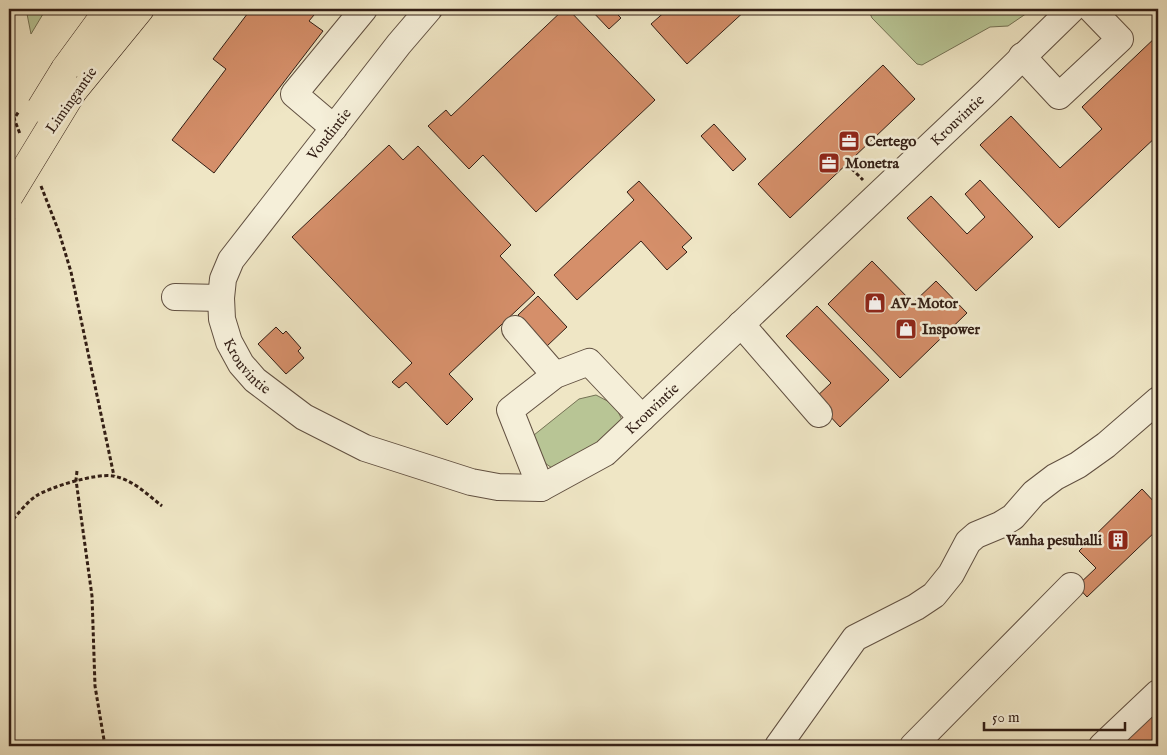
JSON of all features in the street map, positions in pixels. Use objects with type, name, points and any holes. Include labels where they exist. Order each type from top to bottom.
[{"type":"main road","name":"Limingantie","points":[[9,196],[69,80],[109,9]]},
{"type":"main road","name":"Limingantie","points":[[16,151],[69,80],[140,9]]},
{"type":"street","points":[[334,128],[294,94],[364,9]]},
{"type":"street","name":"Voudintie","points":[[231,260],[399,44],[429,9]]},
{"type":"street","name":"Krouvintie","points":[[231,260],[223,279],[221,298],[222,319],[228,342],[241,364],[255,380],[304,417],[365,448],[471,482],[498,487],[541,488],[605,453],[987,92],[1072,9]]},
{"type":"street","points":[[1022,56],[1060,96],[1120,39],[1091,9]]},
{"type":"street","points":[[175,297],[221,298]]},
{"type":"street","points":[[740,324],[819,414]]},
{"type":"street","points":[[515,329],[555,375]]},
{"type":"street","points":[[541,488],[510,410],[555,375],[590,362],[642,418]]},
{"type":"street","points":[[778,746],[855,638],[916,607],[934,595],[951,574],[968,542],[976,535],[1000,525],[1013,517],[1034,493],[1106,445],[1158,400]]},
{"type":"street","points":[[913,746],[1071,586]]},
{"type":"street","points":[[1102,746],[1158,693]]},
{"type":"path","points":[[9,105],[16,151]]},
{"type":"path","points":[[38,178],[59,232],[71,272],[114,476]]},
{"type":"path","points":[[76,471],[92,596],[95,686],[105,746]]},
{"type":"path","points":[[9,524],[34,497],[45,491],[76,480],[102,476],[114,476],[137,486],[162,506]]},
{"type":"green space","points":[[26,9],[46,9],[31,34]]},
{"type":"green space","points":[[868,9],[1033,9],[1008,26],[990,27],[922,65],[917,64],[872,18]]},
{"type":"green space","points":[[596,395],[615,405],[622,420],[591,451],[555,470],[539,459],[534,435],[579,399]]},
{"type":"building","points":[[251,9],[319,9],[309,21],[323,31],[214,173],[172,140],[226,69],[213,59]]},
{"type":"building","points":[[564,9],[568,9],[655,100],[536,212],[483,155],[469,169],[428,126],[446,110],[451,116]]},
{"type":"building","points":[[590,9],[612,9],[621,18],[609,29]]},
{"type":"building","points":[[668,9],[747,9],[687,64],[651,24]]},
{"type":"building","points":[[1158,35],[1158,135],[1059,228],[980,145],[1011,116],[1060,168],[1102,129],[1082,107]]},
{"type":"building","points":[[883,65],[915,99],[790,218],[758,184]]},
{"type":"building","points":[[714,124],[746,159],[733,171],[701,136]]},
{"type":"building","points":[[389,145],[403,160],[418,146],[511,245],[500,256],[535,293],[449,374],[473,399],[447,425],[406,382],[399,388],[392,382],[412,363],[292,237]]},
{"type":"building","points":[[980,180],[1033,237],[976,291],[907,218],[931,196],[967,234],[985,217],[965,194]]},
{"type":"building","points":[[639,181],[692,238],[682,247],[687,252],[667,270],[641,241],[577,300],[554,275],[634,200],[627,192]]},
{"type":"building","points":[[872,261],[913,303],[936,281],[967,313],[900,378],[828,304]]},
{"type":"building","points":[[538,296],[567,327],[547,346],[518,315]]},
{"type":"building","points":[[817,306],[889,380],[840,427],[814,399],[831,383],[786,336]]},
{"type":"building","points":[[276,327],[283,334],[286,331],[301,348],[298,351],[304,358],[286,374],[258,344]]},
{"type":"building","name":"Vanha pesuhalli","points":[[1142,489],[1158,506],[1158,529],[1087,597],[1077,586],[1096,568],[1079,551]]},
{"type":"building","points":[[1158,702],[1158,746],[1119,746]]},
{"type":"place","name":"Certego","points":[[849,141]]},
{"type":"place","name":"Monetra","points":[[829,163]]},
{"type":"place","name":"AV-Motor","points":[[875,303]]},
{"type":"place","name":"Inspower","points":[[906,329]]},
{"type":"place","name":"Vanha pesuhalli","points":[[1118,540]]}]
